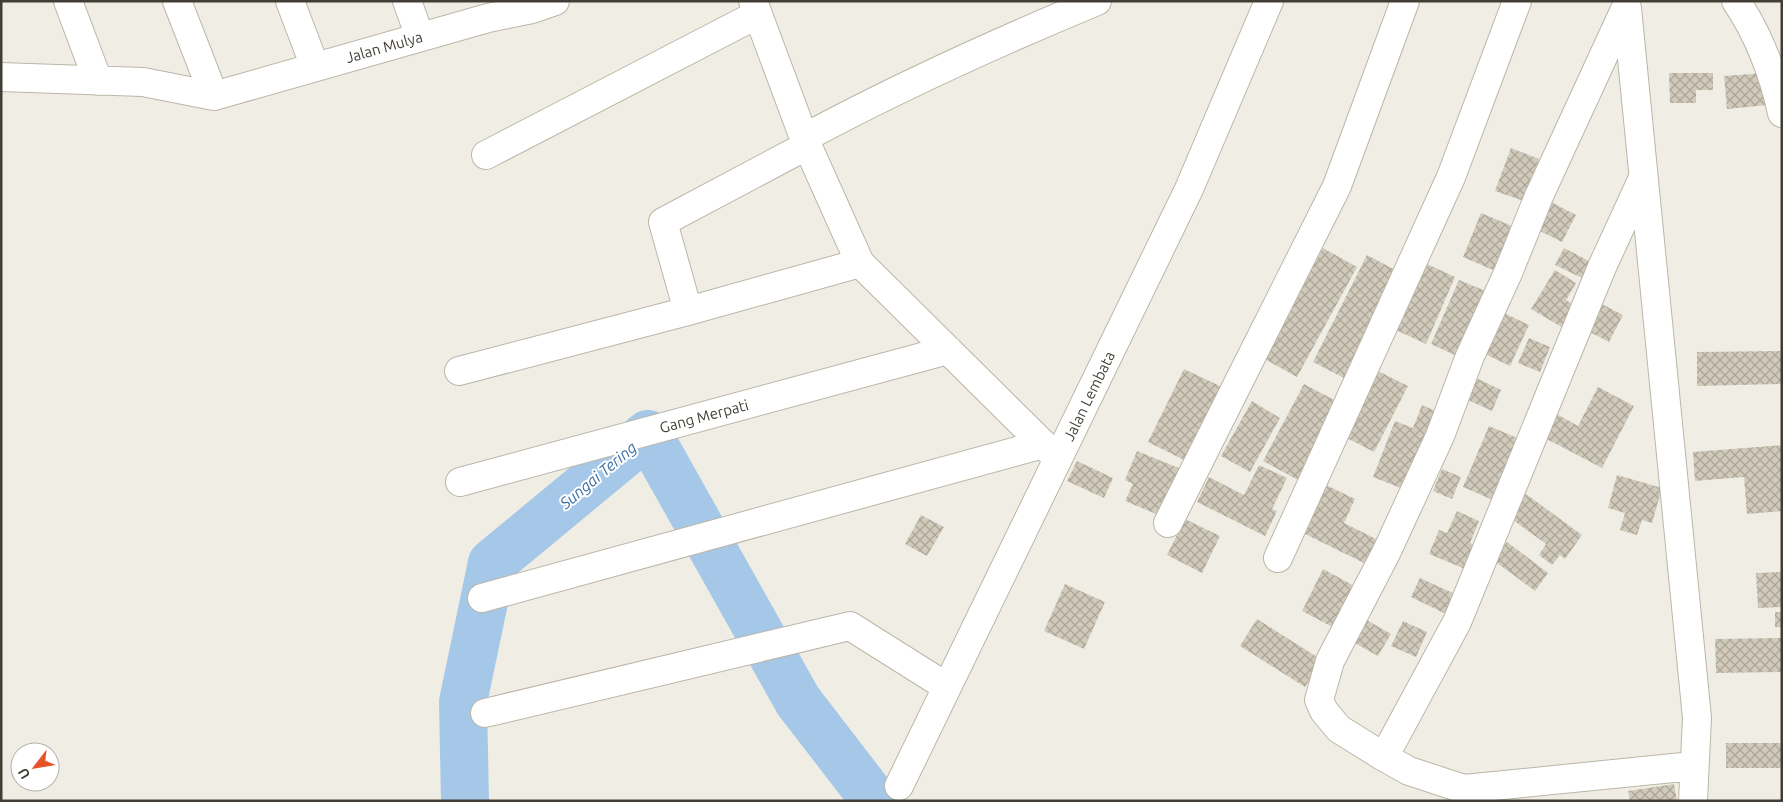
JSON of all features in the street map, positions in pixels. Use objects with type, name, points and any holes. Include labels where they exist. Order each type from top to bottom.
[{"type":"street","points":[[68,1],[98,81]]},
{"type":"street","points":[[177,1],[214,96]]},
{"type":"street","points":[[290,1],[315,67]]},
{"type":"street","points":[[407,1],[420,37]]},
{"type":"street","points":[[688,312],[663,222],[806,142],[846,116],[1022,32],[1097,1]]},
{"type":"street","name":"Jalan Lembata","points":[[899,786],[947,687],[1050,452],[1189,189],[1269,1]]},
{"type":"street","points":[[1168,522],[1337,186],[1405,1]]},
{"type":"street","points":[[1278,558],[1451,177],[1517,1]]},
{"type":"street","points":[[1736,1],[1750,22],[1774,76],[1782,113]]},
{"type":"street","name":"Jalan Mulya","points":[[214,96],[539,4]]},
{"type":"street","points":[[1626,4],[1696,709],[1693,801]]},
{"type":"street","points":[[1626,4],[1539,196],[1508,273],[1470,356],[1440,436],[1387,552],[1330,661],[1319,700],[1324,711],[1339,729],[1384,757],[1409,771],[1464,789],[1693,766]]},
{"type":"street","points":[[486,155],[756,8],[806,142],[860,263],[1050,452]]},
{"type":"street","points":[[1,77],[143,82],[214,96]]},
{"type":"street","points":[[1384,757],[1457,622],[1602,267],[1642,178]]},
{"type":"street","points":[[459,370],[688,312],[860,263]]},
{"type":"street","name":"Gang Merpati","points":[[460,482],[948,350]]},
{"type":"street","points":[[482,598],[1050,452]]},
{"type":"street","points":[[485,713],[850,626],[947,687]]},
{"type":"building","points":[[1669,73],[1713,73],[1713,90],[1696,90],[1696,103],[1670,103]]},
{"type":"building","points":[[1766,73],[1768,105],[1727,109],[1724,76]]},
{"type":"building","points":[[1511,148],[1539,159],[1524,201],[1495,191]]},
{"type":"building","points":[[1547,200],[1576,215],[1562,242],[1534,228]]},
{"type":"building","points":[[1481,213],[1512,226],[1493,270],[1463,257]]},
{"type":"building","points":[[1323,248],[1357,267],[1297,377],[1263,358]]},
{"type":"building","points":[[1564,248],[1591,262],[1582,278],[1555,265]]},
{"type":"building","points":[[1367,255],[1399,272],[1346,379],[1313,362]]},
{"type":"building","points":[[1425,263],[1455,277],[1426,344],[1396,330]]},
{"type":"building","points":[[1555,270],[1576,283],[1566,300],[1577,307],[1565,329],[1531,309]]},
{"type":"building","points":[[1459,280],[1488,292],[1459,357],[1431,344]]},
{"type":"building","points":[[1596,301],[1623,315],[1609,342],[1582,328]]},
{"type":"building","points":[[1500,311],[1529,325],[1510,366],[1481,352]]},
{"type":"building","points":[[1529,338],[1550,347],[1540,372],[1518,363]]},
{"type":"building","points":[[1782,351],[1782,384],[1697,386],[1697,352]]},
{"type":"building","points":[[1184,369],[1222,387],[1186,461],[1148,442]]},
{"type":"building","points":[[1376,370],[1408,386],[1374,452],[1343,436]]},
{"type":"building","points":[[1476,378],[1501,390],[1492,411],[1466,399]]},
{"type":"building","points":[[1304,384],[1340,403],[1298,480],[1263,461]]},
{"type":"building","points":[[1598,387],[1634,406],[1602,468],[1543,437],[1555,413],[1578,426]]},
{"type":"building","points":[[1252,401],[1280,418],[1250,472],[1221,456]]},
{"type":"building","points":[[1422,405],[1438,412],[1408,491],[1373,477],[1395,421],[1413,428]]},
{"type":"building","points":[[1489,426],[1522,440],[1495,501],[1463,487]]},
{"type":"building","points":[[1782,445],[1782,511],[1747,514],[1744,477],[1695,481],[1693,452]]},
{"type":"building","points":[[1137,451],[1181,469],[1161,516],[1125,501],[1133,484],[1125,480]]},
{"type":"building","points":[[1077,461],[1113,478],[1104,498],[1067,481]]},
{"type":"building","points":[[1259,465],[1287,478],[1272,509],[1277,511],[1265,536],[1197,502],[1209,477],[1244,495]]},
{"type":"building","points":[[1442,469],[1461,477],[1452,499],[1433,491]]},
{"type":"building","points":[[1617,475],[1662,488],[1652,523],[1642,520],[1637,535],[1620,530],[1625,513],[1608,508]]},
{"type":"building","points":[[1324,484],[1355,499],[1344,523],[1382,542],[1370,566],[1301,532]]},
{"type":"building","points":[[1526,494],[1582,535],[1565,559],[1560,555],[1552,565],[1539,555],[1546,544],[1509,517]]},
{"type":"building","points":[[1457,511],[1479,521],[1470,543],[1475,545],[1465,569],[1429,554],[1439,530],[1447,533]]},
{"type":"building","points":[[921,515],[944,527],[927,556],[905,544]]},
{"type":"building","points":[[1185,519],[1220,536],[1202,573],[1167,555]]},
{"type":"building","points":[[1507,542],[1548,573],[1535,591],[1493,560]]},
{"type":"building","points":[[1323,569],[1360,589],[1340,631],[1302,611]]},
{"type":"building","points":[[1782,572],[1782,607],[1758,608],[1756,573]]},
{"type":"building","points":[[1420,578],[1455,594],[1446,614],[1411,597]]},
{"type":"building","points":[[1065,584],[1105,602],[1084,649],[1044,631]]},
{"type":"building","points":[[1775,612],[1782,612],[1782,627],[1775,627]]},
{"type":"building","points":[[1257,619],[1322,660],[1305,687],[1240,646]]},
{"type":"building","points":[[1365,619],[1391,634],[1378,656],[1353,642]]},
{"type":"building","points":[[1403,621],[1427,632],[1416,657],[1391,646]]},
{"type":"building","points":[[1782,638],[1782,672],[1716,673],[1715,639]]},
{"type":"building","points":[[1726,743],[1782,743],[1782,768],[1726,768]]},
{"type":"building","points":[[1674,784],[1677,801],[1630,801],[1628,791]]},
{"type":"waterway","name":"Sungai Tering","points":[[465,801],[463,702],[492,563],[648,434],[798,701],[875,801]]}]
